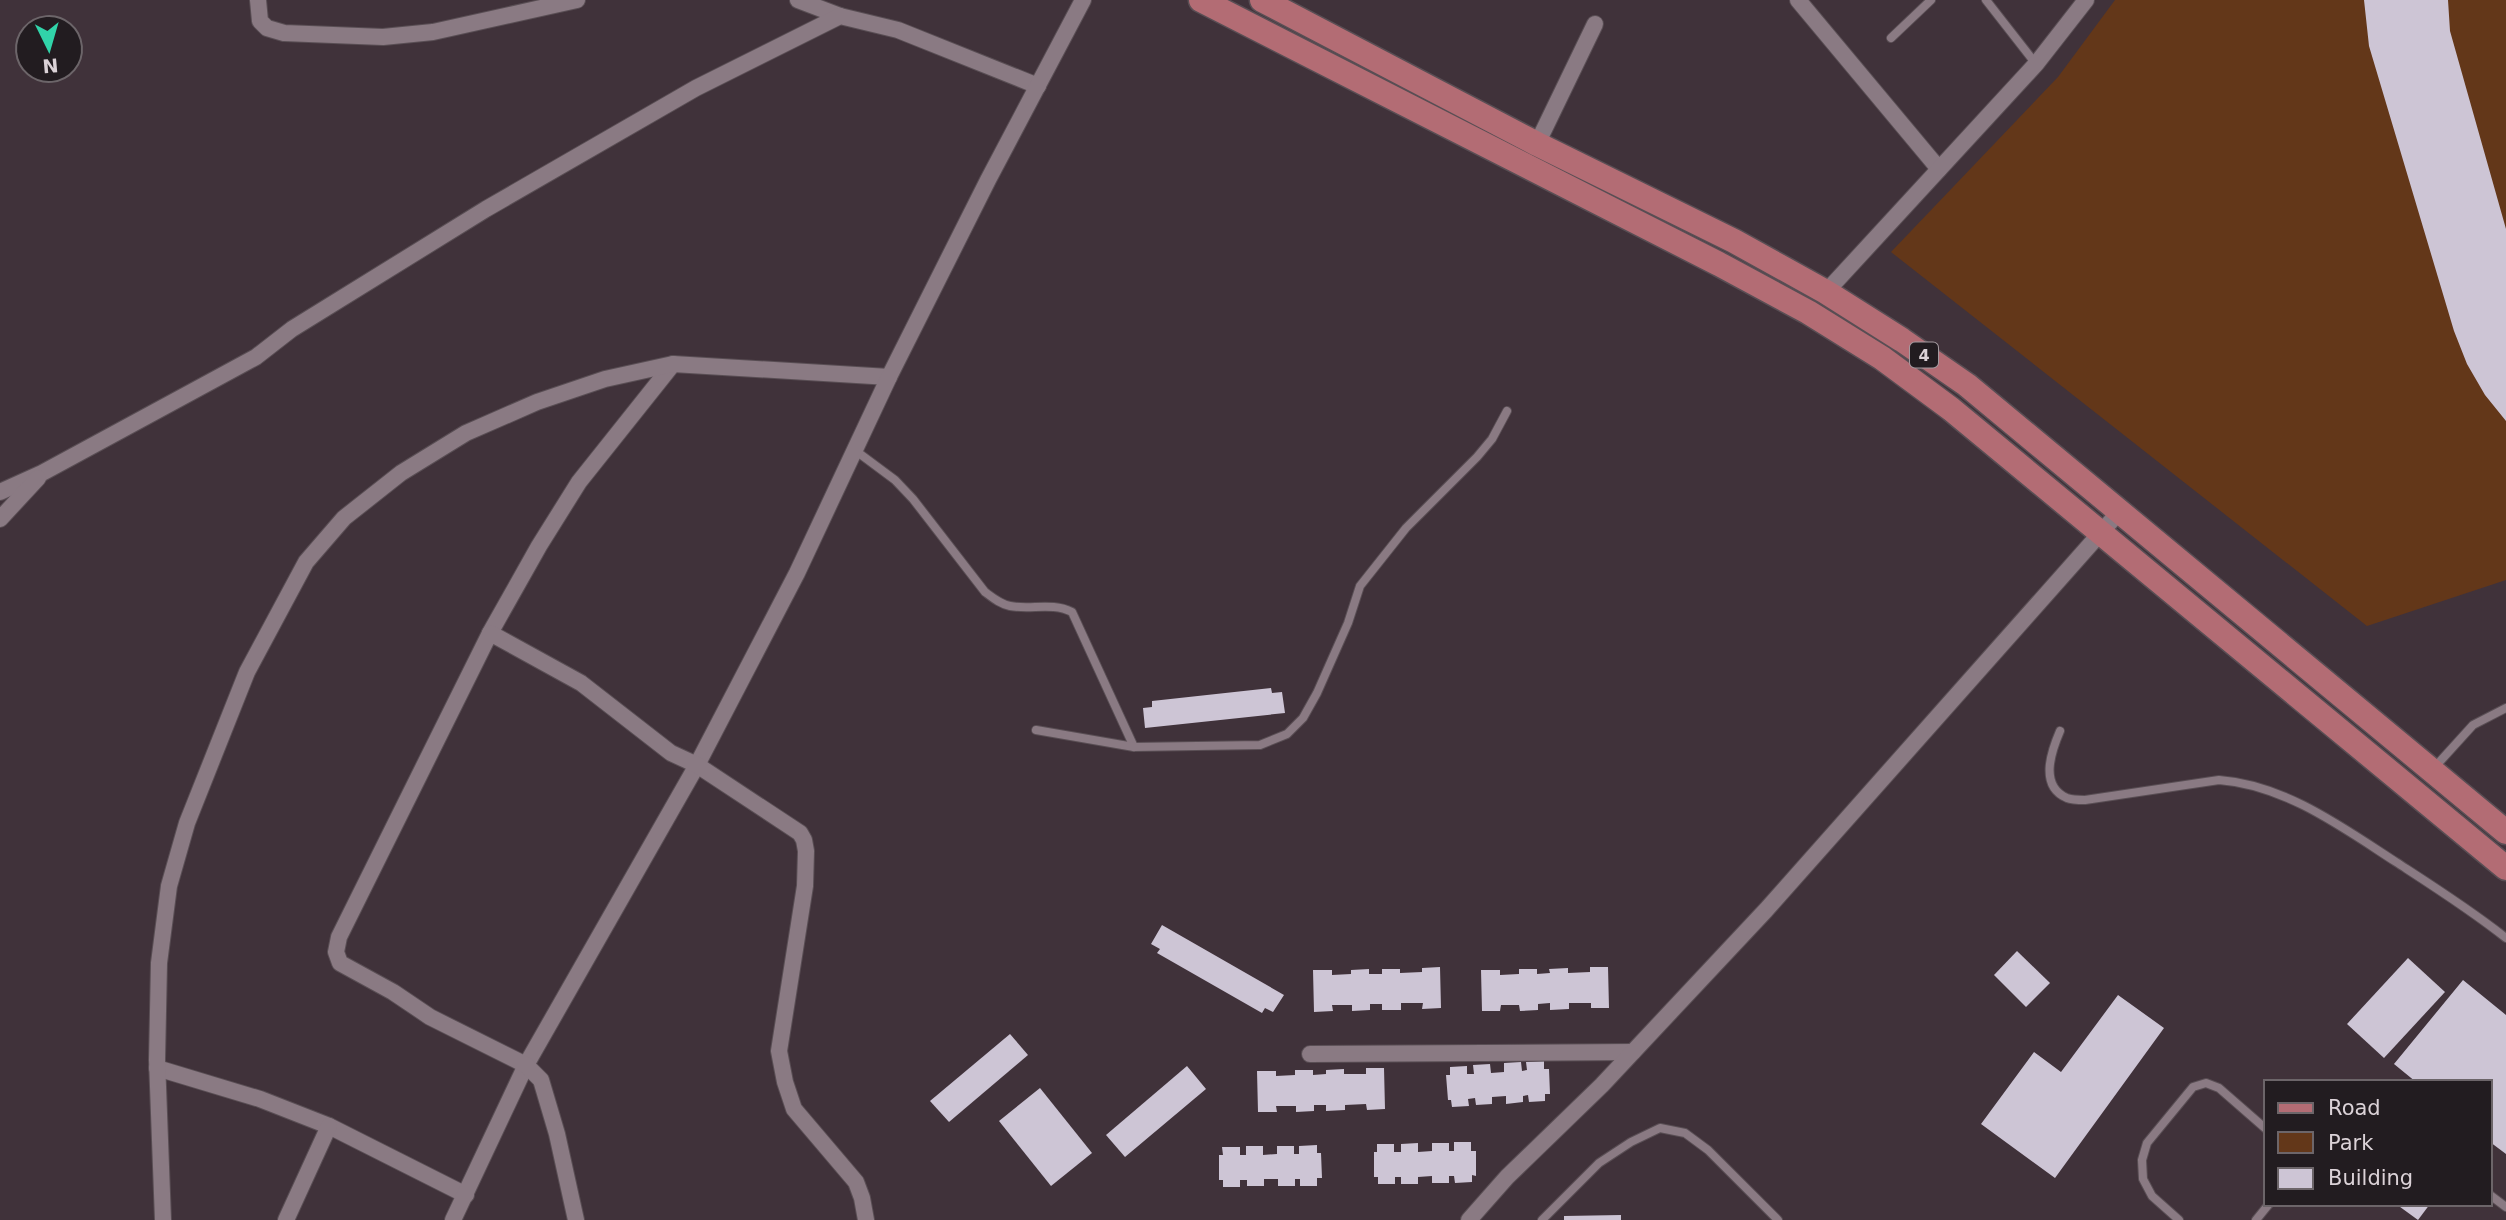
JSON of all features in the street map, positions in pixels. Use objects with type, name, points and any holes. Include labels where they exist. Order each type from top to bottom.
[{"type":"main road","points":[[1201,0],[1719,264],[1808,312],[1882,358],[1951,408],[2506,868]]},
{"type":"main road","name":"4","points":[[1262,0],[1537,144],[1734,241],[1826,292],[1902,340],[1967,385],[2506,832]]},
{"type":"street","points":[[258,0],[260,21],[267,28],[284,33],[383,37],[433,32],[578,0]]},
{"type":"street","points":[[799,0],[840,16],[898,30],[1038,86]]},
{"type":"street","points":[[453,1220],[526,1065],[697,765],[797,573],[856,451],[888,377],[1083,0]]},
{"type":"street","points":[[1798,0],[1939,169]]},
{"type":"street","points":[[1826,292],[2036,64],[2086,0]]},
{"type":"street","points":[[0,492],[42,473],[256,357],[292,329],[486,209],[696,88],[840,16]]},
{"type":"street","points":[[1537,144],[1595,24]]},
{"type":"street","points":[[163,1220],[157,1068],[159,963],[169,886],[187,823],[247,672],[306,562],[344,518],[401,472],[466,433],[559,394],[605,379],[673,364],[888,377]]},
{"type":"street","points":[[576,1220],[557,1134],[541,1080],[526,1065],[430,1017],[393,992],[340,963],[336,952],[340,937],[490,633],[538,546],[579,482],[673,364]]},
{"type":"street","points":[[0,519],[42,473]]},
{"type":"street","points":[[1469,1220],[1507,1177],[1633,1052],[1766,910],[2120,511]]},
{"type":"street","points":[[490,633],[581,682],[671,753],[697,765],[800,833],[804,840],[805,886],[779,1051],[794,1109],[856,1182],[866,1220]]},
{"type":"street","points":[[1310,1054],[1633,1052]]},
{"type":"street","points":[[157,1068],[260,1099],[329,1126],[466,1195]]},
{"type":"street","points":[[286,1220],[329,1126]]},
{"type":"lane","points":[[1891,37],[1931,0]]},
{"type":"lane","points":[[1986,0],[2036,64]]},
{"type":"lane","points":[[1036,730],[1134,747],[1259,745],[1287,734],[1303,719],[1317,693],[1348,623],[1360,586],[1405,528],[1477,457],[1492,439],[1507,411]]},
{"type":"lane","points":[[856,451],[895,480],[913,499],[985,592],[1011,607],[1061,607],[1072,612],[1134,747]]},
{"type":"lane","points":[[2432,771],[2473,725],[2506,708]]},
{"type":"lane","points":[[2060,732],[2051,752],[2049,770],[2054,787],[2068,799],[2085,800],[2219,780],[2241,781],[2316,810],[2472,911],[2506,938]]},
{"type":"lane","points":[[2179,1220],[2152,1196],[2143,1179],[2142,1160],[2147,1143],[2193,1087],[2206,1083],[2219,1088],[2264,1127]]},
{"type":"lane","points":[[1542,1220],[1599,1163],[1631,1142],[1660,1128],[1685,1133],[1708,1150],[1778,1220]]},
{"type":"lane","points":[[2256,1220],[2267,1206]]},
{"type":"green space","points":[[2115,0],[2506,0],[2506,580],[2367,626],[1891,252],[2058,77]]},
{"type":"building","points":[[2364,0],[2448,0],[2450,31],[2506,229],[2506,421],[2485,395],[2467,364],[2454,331],[2369,46]]},
{"type":"building","points":[[1271,688],[1272,693],[1282,692],[1285,713],[1145,728],[1143,708],[1152,707],[1152,701]]},
{"type":"building","points":[[1162,925],[1284,995],[1273,1012],[1265,1008],[1262,1013],[1157,953],[1160,949],[1151,944]]},
{"type":"building","points":[[2017,951],[2050,983],[2026,1007],[1994,975]]},
{"type":"building","points":[[2408,958],[2445,992],[2384,1058],[2347,1024]]},
{"type":"building","points":[[1440,967],[1441,1008],[1422,1009],[1423,1003],[1401,1003],[1401,1010],[1382,1010],[1382,1004],[1370,1004],[1370,1010],[1352,1011],[1352,1005],[1332,1005],[1333,1011],[1314,1012],[1313,970],[1332,970],[1332,975],[1369,969],[1369,974],[1382,974],[1382,969],[1400,969],[1400,973],[1422,972],[1422,968]]},
{"type":"building","points":[[1590,967],[1608,967],[1609,1008],[1591,1008],[1591,1003],[1569,1003],[1569,1009],[1550,1010],[1550,1003],[1538,1004],[1538,1010],[1520,1011],[1519,1005],[1501,1005],[1500,1011],[1482,1011],[1481,970],[1500,970],[1500,975],[1519,974],[1519,969],[1537,969],[1537,974],[1550,973],[1549,969],[1568,968],[1568,973],[1590,972]]},
{"type":"building","points":[[2463,980],[2506,1015],[2506,1154],[2492,1144],[2492,1080],[2414,1080],[2394,1064]]},
{"type":"building","points":[[2118,995],[2164,1028],[2055,1178],[1981,1124],[2034,1052],[2061,1072]]},
{"type":"building","points":[[1010,1034],[1028,1055],[949,1122],[930,1101]]},
{"type":"building","points":[[1544,1061],[1544,1069],[1549,1069],[1550,1094],[1545,1094],[1545,1101],[1529,1102],[1528,1095],[1523,1096],[1523,1102],[1506,1104],[1506,1096],[1492,1097],[1492,1104],[1476,1105],[1475,1098],[1468,1099],[1469,1106],[1452,1107],[1451,1100],[1448,1100],[1446,1075],[1450,1075],[1450,1067],[1467,1066],[1467,1074],[1474,1074],[1473,1065],[1490,1064],[1491,1073],[1504,1072],[1504,1063],[1521,1062],[1522,1071],[1527,1070],[1526,1062]]},
{"type":"building","points":[[1187,1066],[1206,1089],[1125,1157],[1106,1135]]},
{"type":"building","points":[[1366,1068],[1384,1068],[1385,1109],[1367,1110],[1366,1104],[1345,1105],[1345,1110],[1326,1111],[1326,1105],[1314,1105],[1314,1111],[1296,1112],[1296,1106],[1276,1106],[1277,1112],[1258,1112],[1257,1071],[1276,1071],[1276,1076],[1295,1075],[1295,1070],[1313,1070],[1313,1075],[1326,1074],[1326,1070],[1344,1069],[1344,1074],[1366,1074]]},
{"type":"building","points":[[1040,1088],[1092,1153],[1051,1186],[999,1121]]},
{"type":"building","points":[[1454,1142],[1471,1142],[1471,1151],[1476,1151],[1476,1176],[1472,1175],[1472,1182],[1455,1183],[1454,1176],[1449,1176],[1449,1183],[1432,1183],[1432,1176],[1418,1177],[1418,1184],[1401,1184],[1401,1177],[1395,1177],[1395,1184],[1378,1184],[1378,1177],[1374,1177],[1374,1152],[1377,1152],[1377,1144],[1394,1144],[1394,1152],[1401,1152],[1401,1144],[1418,1143],[1418,1152],[1432,1151],[1432,1143],[1449,1143],[1449,1151],[1454,1151]]},
{"type":"building","points":[[1317,1145],[1317,1153],[1321,1153],[1322,1178],[1317,1178],[1317,1186],[1300,1186],[1300,1179],[1295,1179],[1295,1186],[1278,1186],[1278,1179],[1264,1179],[1264,1186],[1247,1186],[1247,1180],[1240,1180],[1240,1187],[1223,1187],[1223,1180],[1219,1180],[1219,1155],[1223,1155],[1222,1147],[1240,1147],[1240,1155],[1246,1155],[1246,1146],[1263,1146],[1263,1155],[1277,1154],[1277,1146],[1294,1146],[1294,1154],[1299,1154],[1299,1146]]},
{"type":"building","points":[[2399,1206],[2428,1206],[2418,1220]]},
{"type":"building","points":[[1621,1215],[1621,1220],[1564,1220],[1564,1216]]}]
